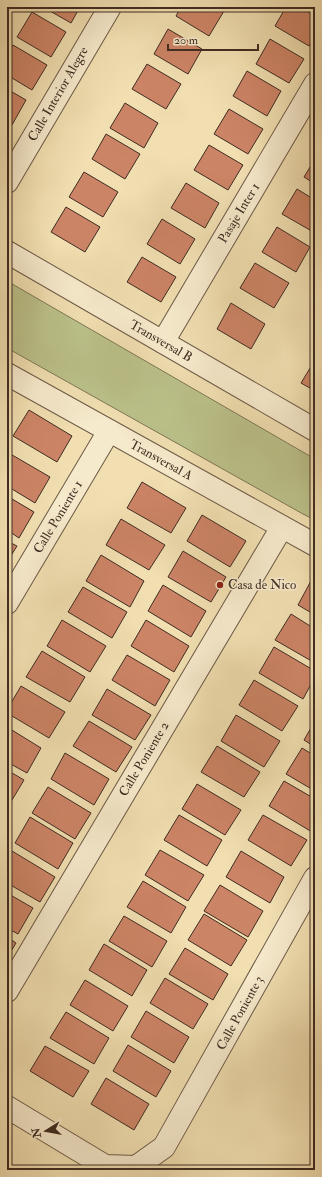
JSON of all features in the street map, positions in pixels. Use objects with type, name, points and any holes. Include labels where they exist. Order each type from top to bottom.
[{"type":"street","name":"Calle Interior Alegre","points":[[7,182],[110,7]]},
{"type":"street","name":"Pasaje Inter 1","points":[[162,342],[315,84]]},
{"type":"street","name":"Transversal B","points":[[7,252],[315,430]]},
{"type":"street","name":"Transversal A","points":[[7,374],[315,545]]},
{"type":"street","name":"Calle Poniente 1","points":[[7,602],[109,431]]},
{"type":"street","name":"Calle Poniente 2","points":[[7,991],[282,526]]},
{"type":"street","name":"Calle Poniente 3","points":[[7,1107],[105,1166],[136,1167],[164,1147],[315,878]]},
{"type":"green space","points":[[7,281],[315,459],[315,520],[7,348]]},
{"type":"building","points":[[43,7],[80,7],[71,23]]},
{"type":"building","points":[[181,7],[217,7],[224,11],[209,36],[176,16]]},
{"type":"building","points":[[286,7],[300,7],[315,16],[315,35],[309,46],[275,26]]},
{"type":"building","points":[[32,12],[66,32],[51,57],[17,37]]},
{"type":"building","points":[[168,29],[202,49],[188,74],[154,54]]},
{"type":"building","points":[[270,39],[304,59],[289,83],[256,64]]},
{"type":"building","points":[[13,45],[47,65],[32,90],[7,75],[7,55]]},
{"type":"building","points":[[147,64],[181,84],[166,109],[132,89]]},
{"type":"building","points":[[247,71],[281,91],[267,116],[233,96]]},
{"type":"building","points":[[7,89],[26,100],[12,125],[7,123]]},
{"type":"building","points":[[125,103],[158,123],[144,148],[110,128]]},
{"type":"building","points":[[229,109],[263,129],[248,154],[214,134]]},
{"type":"building","points":[[106,134],[140,154],[125,179],[92,159]]},
{"type":"building","points":[[209,145],[243,165],[228,190],[194,170]]},
{"type":"building","points":[[315,159],[315,184],[304,177]]},
{"type":"building","points":[[84,172],[118,192],[103,217],[69,197]]},
{"type":"building","points":[[186,183],[219,203],[205,228],[171,208]]},
{"type":"building","points":[[297,189],[315,200],[315,233],[282,214]]},
{"type":"building","points":[[66,207],[100,227],[85,252],[51,232]]},
{"type":"building","points":[[162,219],[195,239],[180,264],[147,244]]},
{"type":"building","points":[[277,227],[310,247],[296,272],[262,252]]},
{"type":"building","points":[[142,257],[176,277],[161,302],[127,282]]},
{"type":"building","points":[[255,263],[289,283],[274,308],[240,288]]},
{"type":"building","points":[[231,303],[265,324],[251,349],[217,329]]},
{"type":"building","points":[[315,360],[315,391],[301,383]]},
{"type":"building","points":[[29,410],[72,436],[57,462],[13,436]]},
{"type":"building","points":[[7,452],[50,477],[35,503],[7,486]]},
{"type":"building","points":[[142,482],[186,508],[171,533],[127,508]]},
{"type":"building","points":[[7,496],[34,512],[19,538],[7,530]]},
{"type":"building","points":[[202,515],[246,541],[230,567],[187,541]]},
{"type":"building","points":[[121,519],[165,545],[149,570],[106,545]]},
{"type":"building","points":[[7,541],[17,546],[7,562]]},
{"type":"building","points":[[183,551],[226,577],[211,602],[168,577]]},
{"type":"building","points":[[101,555],[144,581],[130,607],[86,581]]},
{"type":"building","points":[[312,579],[315,581],[315,615],[298,605]]},
{"type":"building","points":[[163,585],[206,611],[191,637],[148,611]]},
{"type":"building","points":[[83,587],[127,612],[112,638],[68,612]]},
{"type":"building","points":[[291,614],[315,629],[315,663],[275,640]]},
{"type":"building","points":[[62,620],[106,646],[90,672],[47,646]]},
{"type":"building","points":[[146,620],[189,646],[174,672],[131,646]]},
{"type":"building","points":[[274,647],[315,671],[315,677],[303,699],[259,673]]},
{"type":"building","points":[[42,651],[85,677],[70,702],[26,677]]},
{"type":"building","points":[[127,655],[170,680],[155,706],[112,680]]},
{"type":"building","points":[[254,680],[298,706],[282,731],[239,705]]},
{"type":"building","points":[[21,686],[65,712],[49,738],[7,713],[7,710]]},
{"type":"building","points":[[107,689],[151,715],[135,740],[92,715]]},
{"type":"building","points":[[236,715],[280,741],[264,767],[221,741]]},
{"type":"building","points":[[89,721],[132,747],[116,772],[73,746]]},
{"type":"building","points":[[315,721],[315,747],[304,740]]},
{"type":"building","points":[[7,727],[41,748],[27,773],[7,762]]},
{"type":"building","points":[[217,746],[260,772],[244,797],[201,772]]},
{"type":"building","points":[[302,748],[315,756],[315,791],[286,774]]},
{"type":"building","points":[[65,753],[109,779],[94,805],[51,779]]},
{"type":"building","points":[[7,770],[24,780],[9,805],[7,804]]},
{"type":"building","points":[[284,781],[315,799],[315,827],[312,832],[269,806]]},
{"type":"building","points":[[197,784],[241,810],[225,835],[182,809]]},
{"type":"building","points":[[48,787],[91,813],[75,839],[32,813]]},
{"type":"building","points":[[179,815],[222,840],[207,866],[164,840]]},
{"type":"building","points":[[263,815],[307,840],[291,866],[248,840]]},
{"type":"building","points":[[30,817],[73,843],[58,869],[15,843]]},
{"type":"building","points":[[160,850],[204,875],[188,901],[145,875]]},
{"type":"building","points":[[12,851],[55,877],[40,902],[7,883],[7,859]]},
{"type":"building","points":[[241,851],[284,877],[270,903],[226,877]]},
{"type":"building","points":[[143,881],[186,907],[171,933],[127,907]]},
{"type":"building","points":[[220,885],[263,911],[248,937],[204,911]]},
{"type":"building","points":[[7,893],[33,908],[18,934],[7,928]]},
{"type":"building","points":[[204,914],[247,940],[231,966],[188,940]]},
{"type":"building","points":[[124,916],[167,941],[152,967],[109,941]]},
{"type":"building","points":[[7,937],[16,943],[7,958]]},
{"type":"building","points":[[104,944],[147,970],[132,996],[89,970]]},
{"type":"building","points":[[185,948],[228,974],[213,1000],[169,974]]},
{"type":"building","points":[[165,978],[208,1004],[193,1029],[150,1003]]},
{"type":"building","points":[[85,980],[128,1006],[113,1031],[70,1005]]},
{"type":"building","points":[[146,1011],[189,1037],[174,1063],[131,1037]]},
{"type":"building","points":[[66,1012],[109,1038],[94,1064],[50,1038]]},
{"type":"building","points":[[128,1045],[171,1071],[156,1097],[113,1071]]},
{"type":"building","points":[[45,1046],[89,1071],[73,1097],[30,1071]]},
{"type":"building","points":[[106,1078],[149,1104],[134,1130],[91,1104]]},
{"type":"place","name":"Casa de Nico","points":[[220,585]]}]
